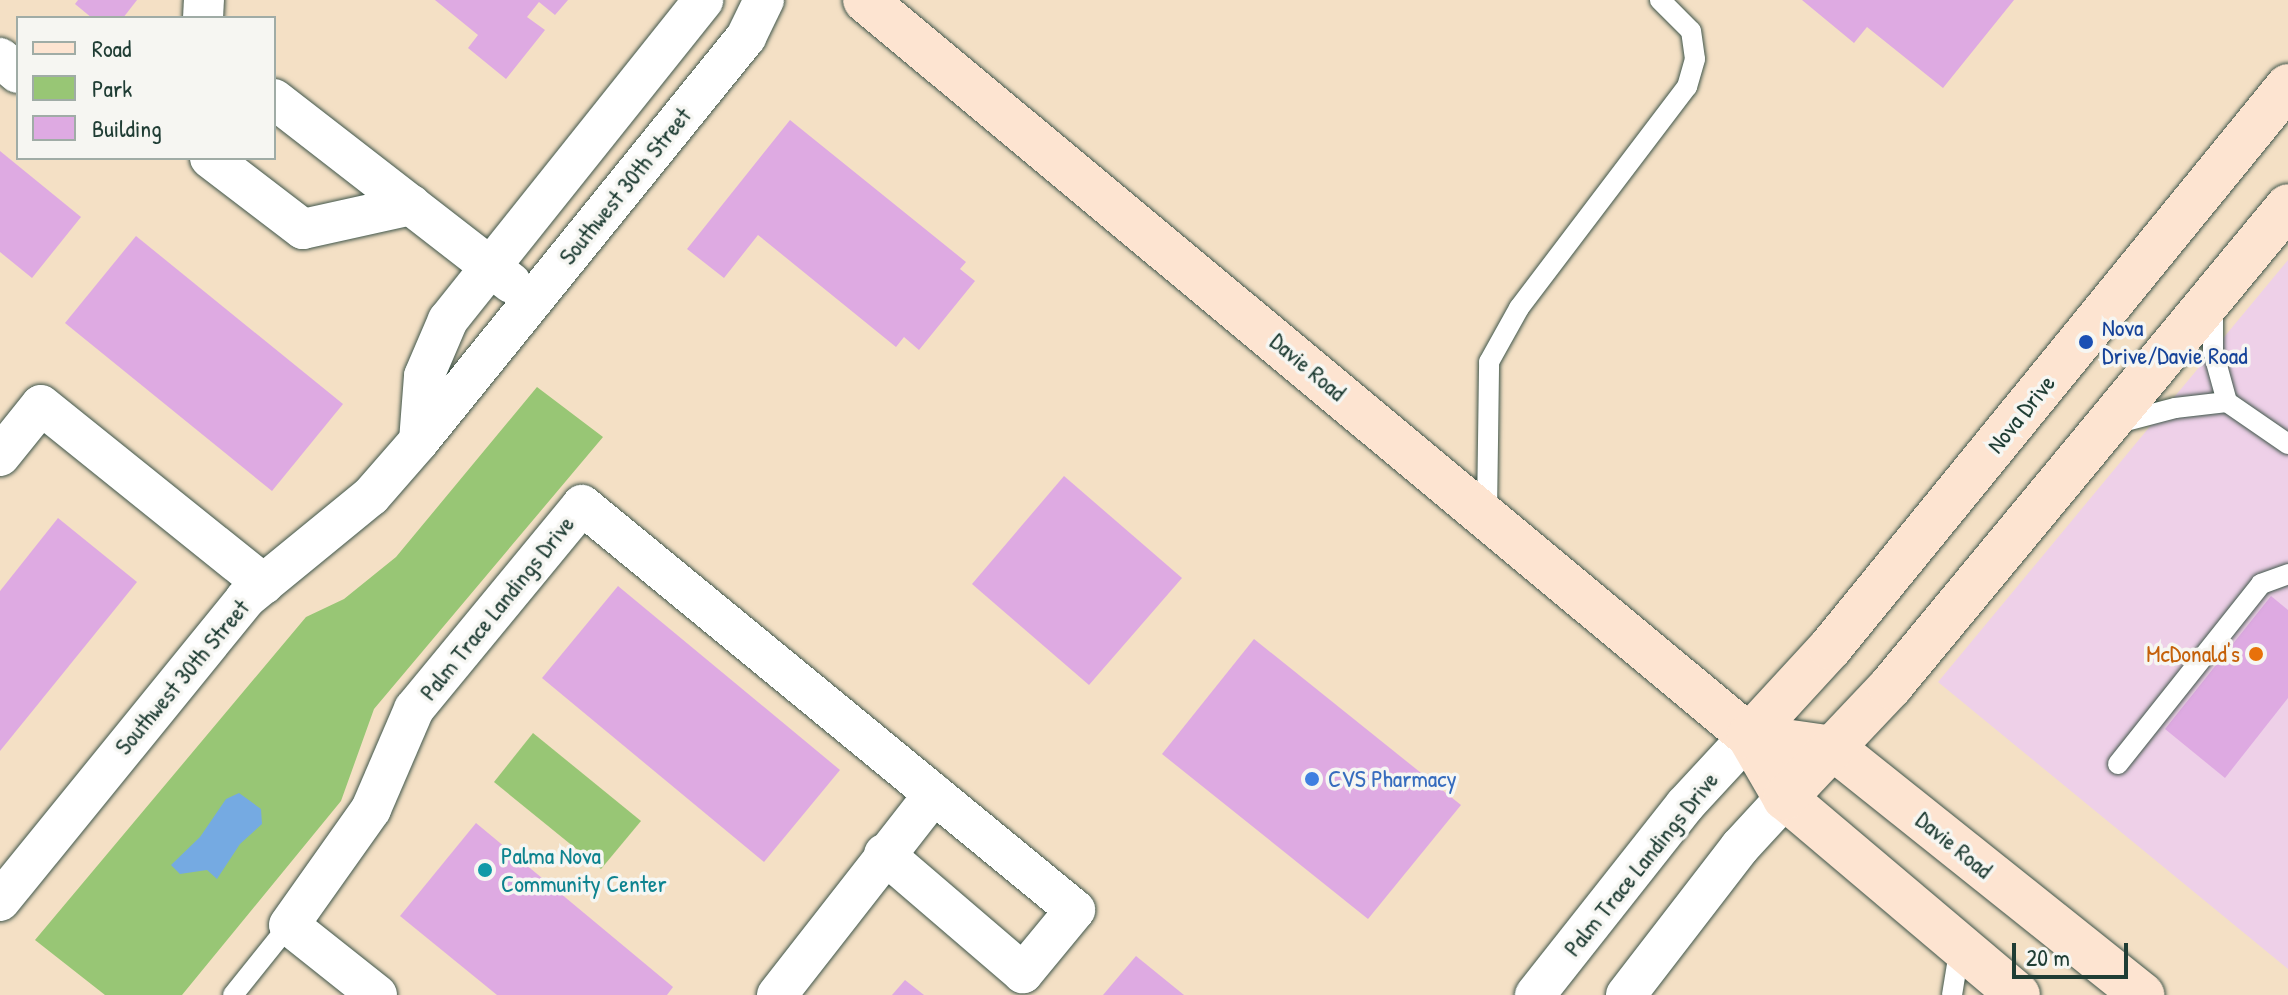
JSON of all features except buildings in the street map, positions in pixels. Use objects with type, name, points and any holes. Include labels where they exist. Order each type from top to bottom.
[{"type":"main road","name":"Davie Road","points":[[865,0],[1749,736],[1785,798],[2018,995]]},
{"type":"main road","name":"Nova Drive","points":[[1749,736],[1830,648],[2288,86]]},
{"type":"main road","points":[[1785,798],[1833,748],[2111,425],[2288,206]]},
{"type":"main road","points":[[1749,736],[1833,748]]},
{"type":"main road","name":"Davie Road","points":[[1833,748],[2142,995]]},
{"type":"street","points":[[419,441],[432,350],[448,320],[703,0]]},
{"type":"street","name":"Southwest 30th Street","points":[[0,901],[219,628],[264,584],[371,496],[419,441],[746,37],[764,0]]},
{"type":"street","points":[[0,58],[16,71]]},
{"type":"street","points":[[278,109],[411,205],[533,300]]},
{"type":"street","points":[[229,164],[303,229],[411,205]]},
{"type":"street","points":[[0,456],[41,405],[264,584]]},
{"type":"street","name":"Palm Trace Landings Drive","points":[[289,925],[371,809],[414,709],[582,505],[1075,910],[1023,973],[884,854]]},
{"type":"street","name":"Palm Trace Landings Drive","points":[[1535,995],[1685,805],[1749,736]]},
{"type":"street","points":[[777,995],[884,854],[934,794]]},
{"type":"street","points":[[1626,995],[1740,847],[1785,798]]},
{"type":"street","points":[[289,925],[377,995]]},
{"type":"lane","points":[[1487,517],[1489,362],[1519,308],[1687,87],[1695,59],[1691,31],[1660,0]]},
{"type":"lane","points":[[2214,299],[2213,351],[2227,402],[2288,444]]},
{"type":"lane","points":[[2111,425],[2175,408],[2227,402]]},
{"type":"lane","points":[[2118,764],[2261,584],[2288,574]]},
{"type":"lane","points":[[233,995],[289,925]]},
{"type":"lane","points":[[1952,995],[1960,946]]},
{"type":"shaded area","points":[[2288,260],[2288,969],[1938,682]]},
{"type":"green space","points":[[537,387],[603,437],[374,709],[341,801],[182,995],[105,995],[35,940],[306,617],[344,599],[396,557]]},
{"type":"green space","points":[[533,733],[641,821],[601,869],[494,782]]},
{"type":"water","points":[[239,793],[261,809],[262,824],[240,844],[217,879],[207,870],[180,874],[171,865],[200,837],[226,799]]},
{"type":"place","name":"Nova Drive/Davie Road","points":[[2086,342]]},
{"type":"place","name":"McDonald's","points":[[2256,654]]},
{"type":"place","name":"CVS Pharmacy","points":[[1312,779]]},
{"type":"place","name":"Palma Nova Community Center","points":[[485,870]]}]
